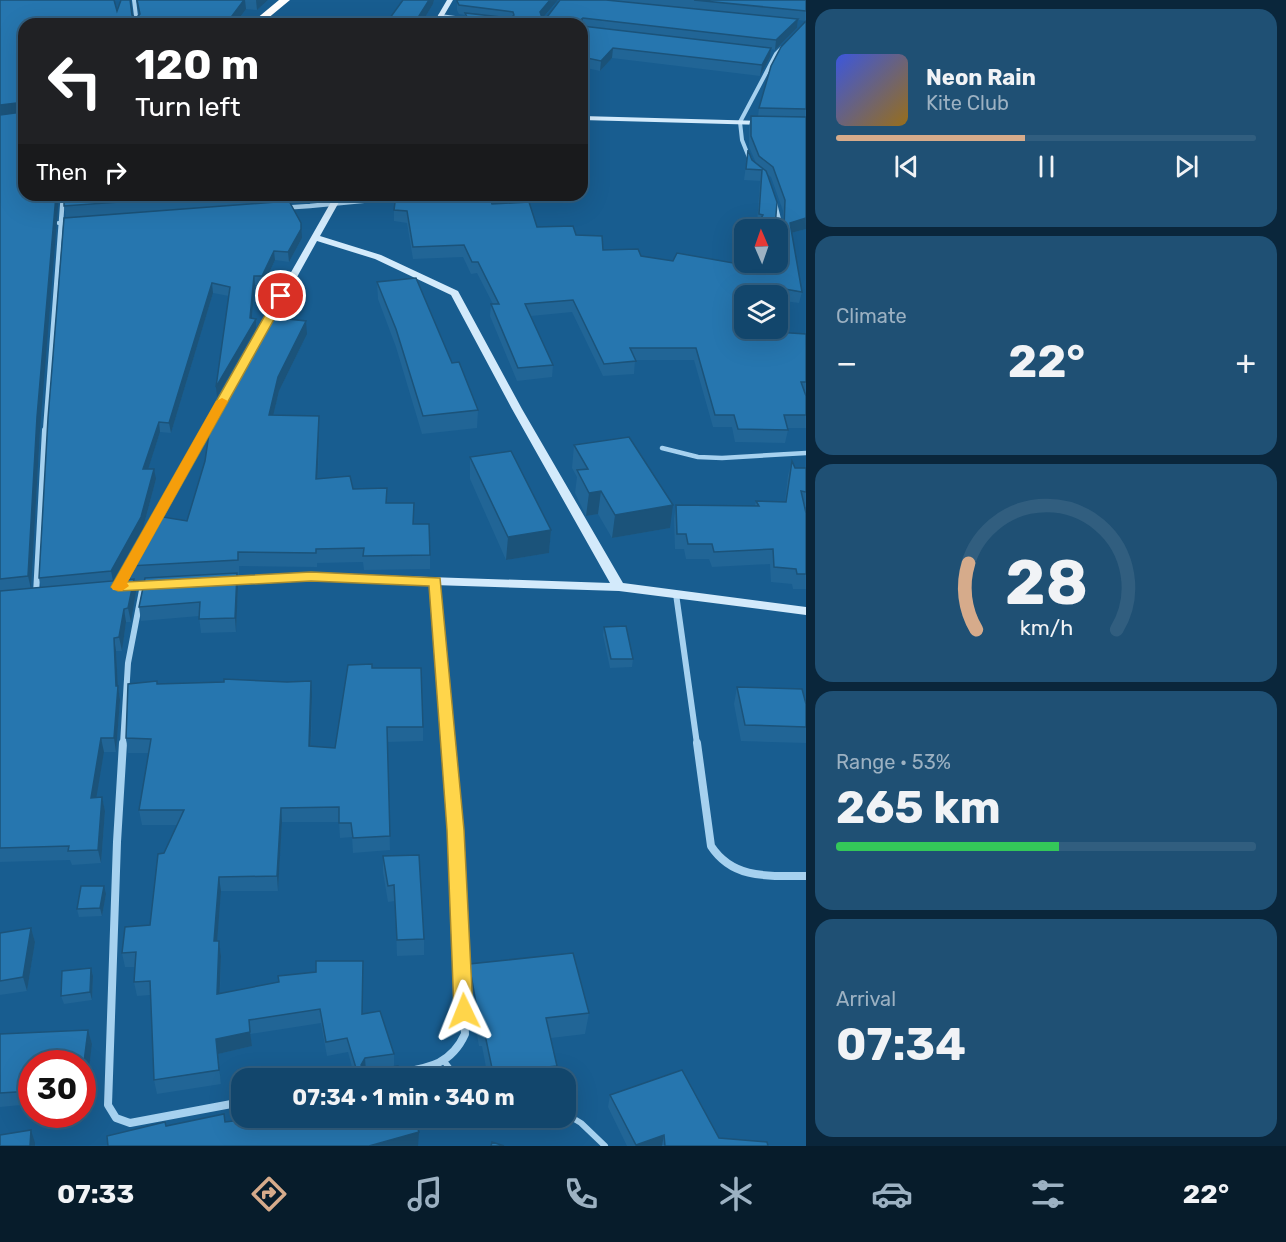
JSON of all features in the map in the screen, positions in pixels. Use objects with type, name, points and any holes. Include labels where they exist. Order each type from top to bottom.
[{"type":"highway","points":[[262,18],[285,0]]},
{"type":"highway","points":[[0,121],[18,119]]},
{"type":"street","points":[[134,0],[136,18]]},
{"type":"street","points":[[450,0],[440,16],[458,18]]},
{"type":"street","points":[[754,169],[742,140],[740,122],[776,54],[784,46]]},
{"type":"street","points":[[764,53],[776,54]]},
{"type":"street","points":[[588,118],[773,123]]},
{"type":"street","points":[[771,190],[780,219]]},
{"type":"street","points":[[36,594],[62,201]]},
{"type":"street","points":[[59,223],[314,201]]},
{"type":"street","points":[[118,587],[336,201]]},
{"type":"street","points":[[316,238],[378,257],[455,293],[517,409],[619,587]]},
{"type":"street","points":[[0,599],[142,585],[311,577],[619,587],[806,611]]},
{"type":"street","points":[[421,1068],[444,1061],[460,1047],[465,1034],[455,830],[436,581]]},
{"type":"street","points":[[142,585],[128,663],[117,842],[108,1105],[112,1114],[119,1121],[130,1123],[231,1104]]},
{"type":"street","points":[[676,594],[711,846],[716,857],[733,870],[743,873],[806,876]]},
{"type":"lane","points":[[662,448],[698,457],[722,458],[806,453]]},
{"type":"lane","points":[[444,1061],[449,1068]]},
{"type":"lane","points":[[576,1120],[605,1146]]},
{"type":"building","points":[[0,0],[114,0],[117,11],[121,0],[130,0],[132,15],[136,18],[18,18],[18,103],[0,105]]},
{"type":"building","points":[[137,0],[244,0],[230,18],[136,18],[140,14]]},
{"type":"building","points":[[403,0],[429,0],[418,18],[390,18]]},
{"type":"building","points":[[457,0],[550,0],[540,12],[542,18],[511,18],[514,15],[513,12],[459,5]]},
{"type":"building","points":[[560,0],[606,0],[798,19],[776,40],[588,18],[542,18],[547,17]]},
{"type":"building","points":[[694,0],[806,0],[806,11]]},
{"type":"building","points":[[465,13],[511,18],[468,18]]},
{"type":"building","points":[[806,21],[806,109],[759,108],[771,66],[781,47]]},
{"type":"building","points":[[588,27],[771,48],[762,65],[613,48],[601,61],[588,58]]},
{"type":"building","points":[[18,113],[18,201],[55,201],[37,417],[28,576],[0,579],[0,115]]},
{"type":"building","points":[[751,116],[806,117],[806,218],[790,223],[802,292],[788,290],[788,285],[734,285],[734,339],[788,339],[788,333],[806,334],[806,382],[801,382],[806,396],[806,415],[784,415],[788,430],[738,429],[734,415],[715,415],[696,348],[630,348],[636,361],[604,364],[573,300],[525,304],[553,365],[518,368],[491,304],[499,304],[478,262],[472,262],[464,245],[413,247],[407,211],[394,210],[395,201],[491,201],[492,204],[529,202],[537,227],[573,226],[576,235],[602,236],[603,250],[638,249],[641,256],[673,261],[677,253],[734,261],[734,273],[788,273],[788,219],[784,219],[785,200],[773,167],[759,156],[751,136]]},
{"type":"building","points":[[748,150],[752,160],[766,171],[777,202],[776,219],[761,219],[763,215],[759,214],[762,170],[746,169]]},
{"type":"building","points":[[64,201],[134,201],[64,206]]},
{"type":"building","points":[[289,201],[301,223],[301,229],[288,252],[274,251],[262,276],[254,276],[250,318],[256,319],[216,387],[230,287],[212,283],[169,423],[159,422],[143,469],[154,469],[141,517],[111,571],[39,578],[48,418],[64,218]]},
{"type":"building","points":[[416,278],[452,363],[459,362],[478,410],[423,416],[396,329],[377,282]]},
{"type":"building","points":[[269,317],[306,321],[278,377],[269,415],[319,416],[316,479],[350,476],[353,489],[387,488],[386,503],[414,503],[413,524],[429,524],[430,555],[363,556],[364,548],[316,549],[316,553],[238,552],[238,560],[129,566],[157,516],[187,521],[205,461],[211,420]]},
{"type":"building","points":[[629,437],[673,505],[615,515],[601,491],[589,493],[577,470],[588,469],[574,445]]},
{"type":"building","points":[[511,451],[551,530],[508,537],[470,457]]},
{"type":"building","points":[[792,461],[795,468],[806,468],[806,492],[801,491],[806,513],[806,574],[797,574],[796,569],[774,567],[773,549],[714,552],[712,544],[688,544],[686,534],[677,534],[676,505],[759,506],[756,501],[786,502]]},
{"type":"building","points":[[237,573],[235,618],[199,619],[200,602],[139,607],[145,578]]},
{"type":"building","points":[[134,579],[128,608],[124,609],[119,637],[114,638],[116,686],[118,686],[114,738],[101,738],[91,798],[102,797],[98,850],[68,851],[69,846],[0,848],[0,591]]},
{"type":"building","points":[[626,626],[633,659],[611,659],[604,627]]},
{"type":"building","points":[[372,664],[372,668],[421,668],[423,727],[387,727],[390,836],[353,838],[351,823],[339,823],[339,807],[281,808],[277,876],[219,877],[214,941],[219,941],[217,994],[279,982],[278,976],[316,972],[316,961],[363,961],[362,1014],[380,1011],[394,1054],[365,1058],[361,1065],[365,1068],[356,1068],[347,1038],[326,1042],[320,1009],[249,1020],[250,1032],[216,1039],[219,1070],[154,1080],[150,981],[134,982],[136,952],[122,953],[125,927],[150,925],[158,854],[164,853],[184,810],[139,810],[151,739],[126,738],[128,684],[157,681],[157,684],[224,682],[224,679],[311,681],[309,746],[335,748],[348,665]]},
{"type":"building","points":[[737,687],[802,689],[806,704],[806,727],[745,725]]},
{"type":"building","points":[[419,855],[424,939],[397,940],[394,885],[388,886],[383,856]]},
{"type":"building","points":[[81,886],[104,886],[100,908],[77,909]]},
{"type":"building","points":[[31,928],[23,977],[0,981],[0,933]]},
{"type":"building","points":[[573,953],[589,1013],[546,1018],[557,1066],[492,1068],[483,1025],[480,1025],[469,964]]},
{"type":"building","points":[[91,968],[90,992],[61,996],[62,971]]},
{"type":"building","points":[[88,1030],[86,1050],[18,1050],[18,1092],[0,1093],[0,1034]]},
{"type":"building","points":[[682,1070],[719,1138],[767,1142],[768,1146],[665,1146],[664,1135],[636,1145],[610,1095]]},
{"type":"building","points":[[224,1114],[225,1122],[231,1121],[231,1128],[418,1128],[419,1132],[369,1146],[108,1146],[107,1136],[165,1122],[166,1126]]},
{"type":"building","points":[[31,1130],[30,1146],[0,1146],[0,1135]]},
{"type":"building","points":[[492,1142],[504,1146],[491,1146]]},
{"type":"slow traffic","points":[[122,586],[118,587],[222,401]]},
{"type":"route","points":[[281,296],[118,587],[311,577],[436,581],[455,830],[464,1011]]}]
